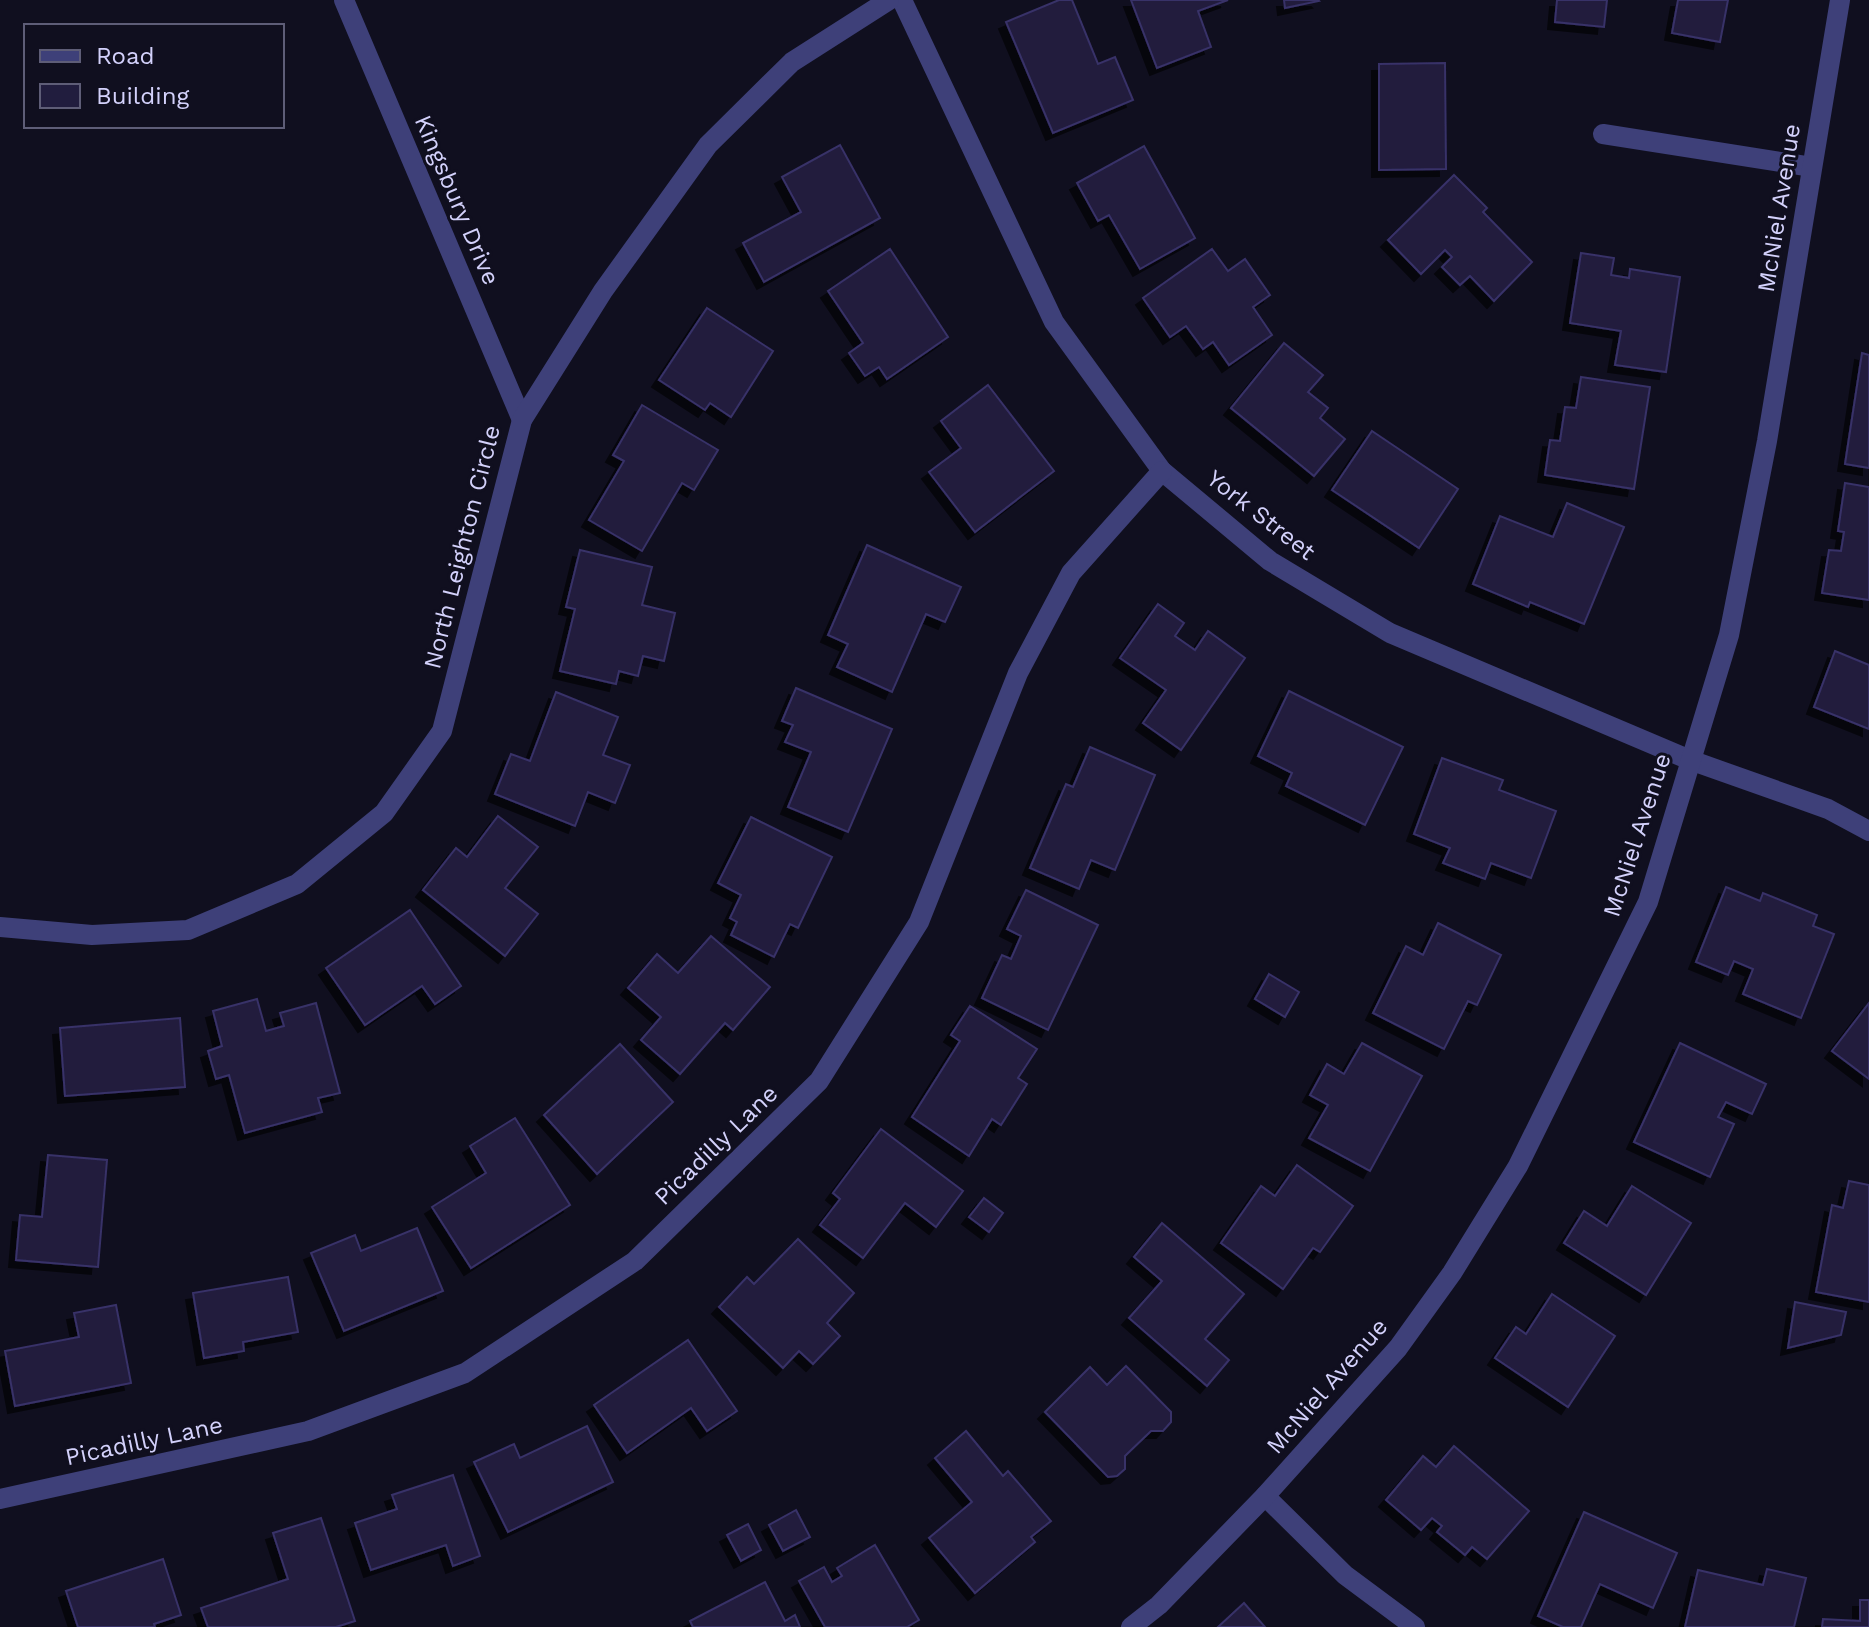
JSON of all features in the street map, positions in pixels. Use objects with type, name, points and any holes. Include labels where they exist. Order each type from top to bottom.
[{"type":"street","name":"Kingsbury Drive","points":[[344,0],[522,420]]},
{"type":"street","name":"North Leighton Circle","points":[[0,927],[92,935],[188,930],[297,884],[384,813],[442,731],[522,420],[603,291],[708,145],[792,62],[889,0]]},
{"type":"street","name":"York Street","points":[[902,0],[1054,322],[1162,471],[1270,561],[1390,633],[1690,760],[1828,809],[1869,831]]},
{"type":"street","name":"McNiel Avenue","points":[[1131,1627],[1159,1605],[1265,1496],[1398,1348],[1452,1273],[1518,1166],[1648,902],[1729,635],[1767,441],[1840,0]]},
{"type":"street","points":[[1603,134],[1812,167]]},
{"type":"street","name":"Picadilly Lane","points":[[0,1499],[308,1431],[465,1373],[635,1261],[819,1081],[919,922],[1018,673],[1071,573],[1162,471]]},
{"type":"street","points":[[1265,1496],[1345,1575],[1415,1627]]},
{"type":"building","points":[[1059,0],[1072,0],[1098,64],[1115,57],[1133,100],[1053,133],[1006,22]]},
{"type":"building","points":[[1131,0],[1228,0],[1198,11],[1211,47],[1157,68]]},
{"type":"building","points":[[1284,0],[1318,0],[1319,1],[1285,8]]},
{"type":"building","points":[[1557,0],[1607,0],[1604,27],[1555,22]]},
{"type":"building","points":[[1678,0],[1728,0],[1720,42],[1672,33]]},
{"type":"building","points":[[1445,63],[1446,169],[1379,170],[1379,64]]},
{"type":"building","points":[[840,145],[880,218],[764,282],[743,243],[801,212],[782,177]]},
{"type":"building","points":[[1144,146],[1195,238],[1140,269],[1109,215],[1098,221],[1077,183]]},
{"type":"building","points":[[1454,175],[1487,208],[1483,212],[1532,262],[1494,301],[1470,276],[1460,285],[1442,267],[1452,257],[1445,250],[1421,274],[1388,240]]},
{"type":"building","points":[[890,249],[948,337],[887,379],[879,367],[865,376],[849,353],[863,343],[828,291]]},
{"type":"building","points":[[1212,249],[1228,271],[1245,259],[1270,295],[1253,307],[1272,335],[1229,365],[1213,342],[1203,349],[1186,326],[1170,337],[1143,298]]},
{"type":"building","points":[[1581,253],[1614,258],[1611,275],[1629,278],[1630,269],[1680,277],[1666,372],[1615,365],[1621,331],[1570,323]]},
{"type":"building","points":[[707,308],[773,351],[731,417],[710,403],[705,410],[659,380]]},
{"type":"building","points":[[1284,343],[1323,375],[1308,392],[1328,408],[1320,418],[1345,439],[1314,476],[1231,408]]},
{"type":"building","points":[[1862,353],[1869,355],[1869,468],[1845,464]]},
{"type":"building","points":[[1581,377],[1650,387],[1634,489],[1545,475],[1550,440],[1560,441],[1565,407],[1576,408]]},
{"type":"building","points":[[988,385],[1054,471],[975,532],[929,472],[961,448],[941,421]]},
{"type":"building","points":[[642,405],[718,450],[694,490],[682,483],[642,551],[589,520],[624,461],[613,455]]},
{"type":"building","points":[[1372,431],[1458,489],[1419,548],[1332,490]]},
{"type":"building","points":[[1845,483],[1869,487],[1869,600],[1822,593],[1829,550],[1841,551],[1844,532],[1838,531]]},
{"type":"building","points":[[1567,503],[1624,527],[1584,624],[1530,602],[1528,607],[1473,584],[1500,516],[1553,537]]},
{"type":"building","points":[[867,545],[961,587],[945,622],[926,614],[892,692],[837,667],[848,644],[828,635]]},
{"type":"building","points":[[580,550],[652,567],[642,605],[675,613],[664,661],[643,656],[638,676],[619,671],[616,684],[560,671],[575,609],[566,607]]},
{"type":"building","points":[[1158,604],[1184,623],[1175,636],[1195,650],[1208,631],[1245,658],[1181,750],[1143,723],[1166,690],[1120,658]]},
{"type":"building","points":[[1835,651],[1869,665],[1869,729],[1814,707]]},
{"type":"building","points":[[796,688],[892,729],[848,832],[788,807],[811,752],[785,742],[793,725],[782,721]]},
{"type":"building","points":[[1289,691],[1403,747],[1365,825],[1286,786],[1292,773],[1258,756]]},
{"type":"building","points":[[556,692],[618,717],[603,755],[630,765],[615,803],[588,792],[575,826],[495,794],[511,754],[530,761]]},
{"type":"building","points":[[1090,747],[1155,775],[1115,870],[1091,860],[1079,889],[1030,868],[1066,784],[1073,787]]},
{"type":"building","points":[[1442,758],[1503,780],[1499,790],[1556,811],[1531,878],[1491,863],[1485,879],[1443,863],[1450,848],[1414,834]]},
{"type":"building","points":[[498,816],[538,847],[505,888],[538,914],[505,956],[423,890],[456,848],[467,857]]},
{"type":"building","points":[[751,817],[832,857],[798,928],[790,924],[774,957],[731,935],[737,922],[730,918],[741,895],[718,883]]},
{"type":"building","points":[[1726,887],[1760,901],[1763,893],[1817,915],[1813,926],[1834,934],[1801,1018],[1743,994],[1753,969],[1734,961],[1728,975],[1696,962]]},
{"type":"building","points":[[1026,890],[1098,925],[1048,1030],[982,998],[1002,955],[1011,959],[1021,936],[1007,929]]},
{"type":"building","points":[[410,910],[461,986],[435,1004],[422,986],[365,1025],[326,968]]},
{"type":"building","points":[[1438,923],[1501,955],[1477,1005],[1468,1001],[1444,1049],[1373,1013],[1406,946],[1423,955]]},
{"type":"building","points":[[711,936],[770,987],[733,1030],[725,1023],[680,1074],[641,1040],[661,1017],[628,988],[657,954],[678,973]]},
{"type":"building","points":[[1269,974],[1299,992],[1285,1017],[1255,999]]},
{"type":"building","points":[[257,999],[266,1031],[284,1026],[280,1013],[316,1003],[340,1093],[318,1098],[322,1112],[245,1133],[229,1075],[216,1079],[208,1051],[222,1046],[213,1011]]},
{"type":"building","points":[[1869,1003],[1869,1079],[1832,1051]]},
{"type":"building","points":[[970,1006],[1037,1049],[1018,1078],[1027,1084],[1001,1125],[992,1119],[969,1156],[912,1117],[960,1041],[951,1035]]},
{"type":"building","points":[[180,1018],[185,1087],[65,1096],[60,1028]]},
{"type":"building","points":[[1362,1043],[1422,1076],[1370,1171],[1309,1138],[1328,1105],[1310,1095],[1327,1064],[1344,1074]]},
{"type":"building","points":[[1680,1043],[1766,1084],[1752,1114],[1726,1102],[1718,1117],[1734,1124],[1710,1177],[1634,1142]]},
{"type":"building","points":[[620,1044],[673,1102],[597,1174],[544,1115]]},
{"type":"building","points":[[515,1118],[570,1205],[471,1268],[432,1207],[486,1173],[470,1146]]},
{"type":"building","points":[[881,1129],[963,1191],[936,1227],[905,1203],[863,1258],[820,1225],[840,1199],[833,1193]]},
{"type":"building","points":[[48,1155],[107,1160],[98,1267],[16,1260],[20,1215],[42,1217]]},
{"type":"building","points":[[1297,1165],[1353,1206],[1320,1252],[1313,1248],[1283,1289],[1221,1243],[1261,1186],[1275,1196]]},
{"type":"building","points":[[1849,1181],[1869,1185],[1869,1302],[1816,1292],[1832,1205],[1843,1208]]},
{"type":"building","points":[[1632,1186],[1691,1223],[1646,1295],[1564,1243],[1584,1211],[1607,1226]]},
{"type":"building","points":[[984,1198],[1003,1213],[989,1232],[969,1217]]},
{"type":"building","points":[[1162,1223],[1244,1294],[1205,1339],[1229,1360],[1207,1386],[1129,1318],[1162,1281],[1134,1257]]},
{"type":"building","points":[[417,1228],[443,1291],[344,1331],[311,1253],[355,1235],[361,1251]]},
{"type":"building","points":[[798,1239],[854,1293],[827,1323],[840,1336],[813,1364],[799,1351],[783,1368],[719,1307],[747,1277],[754,1284]]},
{"type":"building","points":[[288,1277],[298,1332],[243,1342],[244,1351],[204,1358],[193,1293]]},
{"type":"building","points":[[1552,1294],[1615,1336],[1568,1407],[1495,1358],[1516,1327],[1526,1334]]},
{"type":"building","points":[[1795,1302],[1846,1312],[1841,1335],[1788,1348]]},
{"type":"building","points":[[116,1305],[131,1383],[15,1406],[5,1351],[79,1337],[74,1313]]},
{"type":"building","points":[[688,1340],[737,1411],[707,1431],[691,1408],[627,1453],[594,1405]]},
{"type":"building","points":[[1126,1366],[1171,1412],[1171,1422],[1163,1431],[1151,1431],[1125,1456],[1125,1469],[1117,1476],[1108,1477],[1045,1412],[1090,1367],[1107,1385]]},
{"type":"building","points":[[587,1426],[613,1482],[508,1532],[474,1462],[514,1444],[520,1458]]},
{"type":"building","points":[[966,1431],[1003,1476],[1008,1471],[1051,1521],[1031,1537],[1035,1542],[975,1593],[929,1538],[972,1502],[935,1458]]},
{"type":"building","points":[[1454,1446],[1529,1511],[1487,1559],[1472,1547],[1465,1555],[1437,1532],[1442,1526],[1432,1518],[1421,1530],[1386,1500],[1423,1456],[1436,1467]]},
{"type":"building","points":[[453,1475],[480,1556],[453,1566],[446,1545],[371,1570],[355,1523],[397,1509],[392,1495]]},
{"type":"building","points":[[796,1510],[810,1537],[783,1551],[769,1525]]},
{"type":"building","points":[[1584,1512],[1677,1553],[1653,1608],[1600,1584],[1581,1627],[1563,1627],[1538,1616]]},
{"type":"building","points":[[321,1518],[355,1621],[336,1627],[208,1627],[201,1608],[288,1579],[273,1533]]},
{"type":"building","points":[[748,1524],[761,1550],[741,1561],[727,1535]]},
{"type":"building","points":[[875,1545],[919,1620],[907,1627],[825,1627],[799,1581],[824,1567],[832,1582],[842,1576],[837,1568]]},
{"type":"building","points":[[163,1559],[181,1615],[154,1624],[155,1627],[78,1627],[66,1591]]},
{"type":"building","points":[[1767,1569],[1806,1578],[1794,1627],[1685,1627],[1698,1570],[1763,1585]]},
{"type":"building","points":[[765,1582],[785,1621],[795,1615],[800,1627],[693,1627],[690,1621]]},
{"type":"building","points":[[1860,1600],[1869,1600],[1869,1627],[1822,1627],[1823,1619],[1860,1621]]},
{"type":"building","points":[[1244,1603],[1265,1627],[1218,1627]]}]
